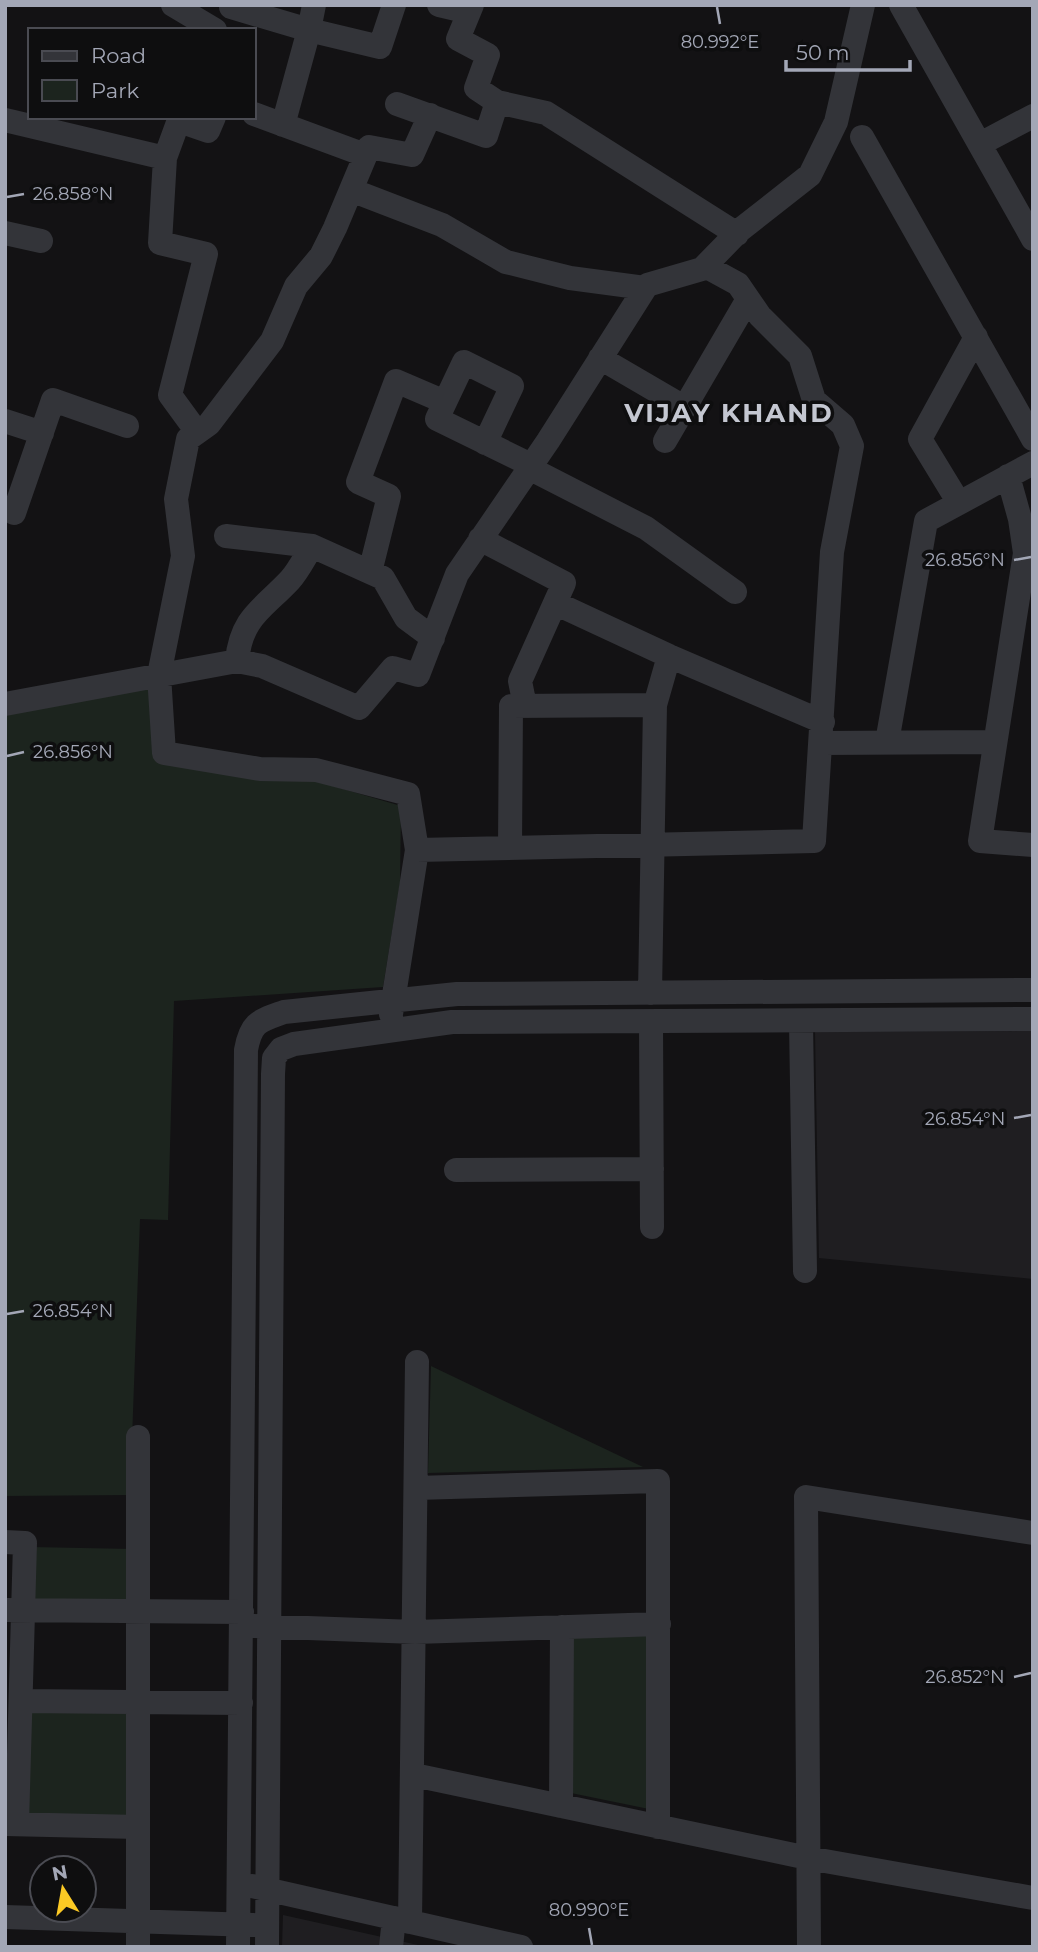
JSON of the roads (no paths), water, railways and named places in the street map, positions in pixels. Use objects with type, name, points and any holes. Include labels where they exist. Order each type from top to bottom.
[{"type":"street","points":[[173,5],[213,28]]},
{"type":"street","points":[[283,125],[314,5]]},
{"type":"street","points":[[218,28],[231,6],[309,30],[380,47],[394,5]]},
{"type":"street","points":[[439,5],[471,9],[458,39],[488,55],[476,88],[497,102],[546,113],[737,234]]},
{"type":"street","points":[[351,190],[442,225],[506,262],[570,278],[645,288],[705,266],[737,234],[810,175],[836,122],[863,5]]},
{"type":"street","points":[[901,5],[1033,239]]},
{"type":"street","points":[[397,104],[486,136],[497,102]]},
{"type":"street","points":[[256,115],[365,155]]},
{"type":"street","points":[[390,1030],[392,1001],[417,850],[408,794],[316,770],[260,769],[164,752],[159,675],[183,556],[176,499],[188,439],[209,424],[272,341],[296,286],[321,256],[369,147],[412,155],[430,116]]},
{"type":"street","points":[[980,144],[1033,116]]},
{"type":"street","points":[[197,432],[170,395],[206,254],[160,243],[165,158],[179,119],[208,131],[213,119]]},
{"type":"street","points":[[5,120],[165,158]]},
{"type":"street","points":[[862,137],[1033,439]]},
{"type":"street","points":[[5,233],[41,241]]},
{"type":"street","points":[[417,850],[814,841],[832,552],[852,446],[843,425],[814,400],[800,356],[760,316],[738,284],[705,266]]},
{"type":"street","points":[[5,704],[237,661],[262,666],[359,708],[393,668],[418,675],[457,574],[530,467],[645,288]]},
{"type":"street","points":[[665,440],[748,299]]},
{"type":"street","points":[[959,503],[920,439],[976,337]]},
{"type":"street","points":[[600,358],[684,407]]},
{"type":"street","points":[[485,443],[512,386],[464,362],[437,419],[646,528],[735,592]]},
{"type":"street","points":[[370,572],[389,496],[358,482],[396,381],[445,402]]},
{"type":"street","points":[[14,513],[52,400],[127,426]]},
{"type":"street","points":[[5,421],[42,433]]},
{"type":"street","points":[[887,743],[926,521],[1033,463]]},
{"type":"street","points":[[1008,476],[1020,519],[1025,554],[980,841],[1033,845]]},
{"type":"street","points":[[226,536],[312,547],[383,578],[406,618],[433,638]]},
{"type":"street","points":[[480,540],[565,583],[520,681],[524,706]]},
{"type":"street","points":[[237,661],[239,638],[259,609],[292,578],[312,547]]},
{"type":"street","points":[[555,603],[822,732],[887,743],[995,742]]},
{"type":"street","points":[[650,993],[655,705],[669,656]]},
{"type":"street","points":[[510,848],[511,706],[655,705]]},
{"type":"street","points":[[238,1936],[246,1050],[249,1032],[259,1021],[284,1012],[457,994],[1033,989]]},
{"type":"street","points":[[5,1917],[138,1921],[238,1936],[267,1936],[274,1058],[281,1049],[294,1044],[452,1022],[1033,1019]]},
{"type":"street","points":[[651,1022],[652,1227]]},
{"type":"street","points":[[801,1022],[805,1271]]},
{"type":"street","points":[[456,1170],[652,1169]]},
{"type":"street","points":[[391,1947],[402,1920],[414,1775],[416,1362]]},
{"type":"street","points":[[138,1437],[138,1947]]},
{"type":"street","points":[[416,1488],[659,1481],[658,1827]]},
{"type":"street","points":[[809,1947],[806,1497],[1033,1533]]},
{"type":"street","points":[[5,1542],[25,1543],[14,1610],[20,1701],[11,1824],[138,1827]]},
{"type":"street","points":[[14,1610],[138,1611],[242,1619],[270,1627],[415,1632],[660,1624]]},
{"type":"street","points":[[561,1806],[562,1627]]},
{"type":"street","points":[[20,1701],[242,1703]]},
{"type":"street","points":[[414,1775],[808,1858],[1033,1898]]},
{"type":"street","points":[[239,1884],[521,1947]]},
{"type":"district","name":"VIJAY KHAND","points":[[729,413]]}]
